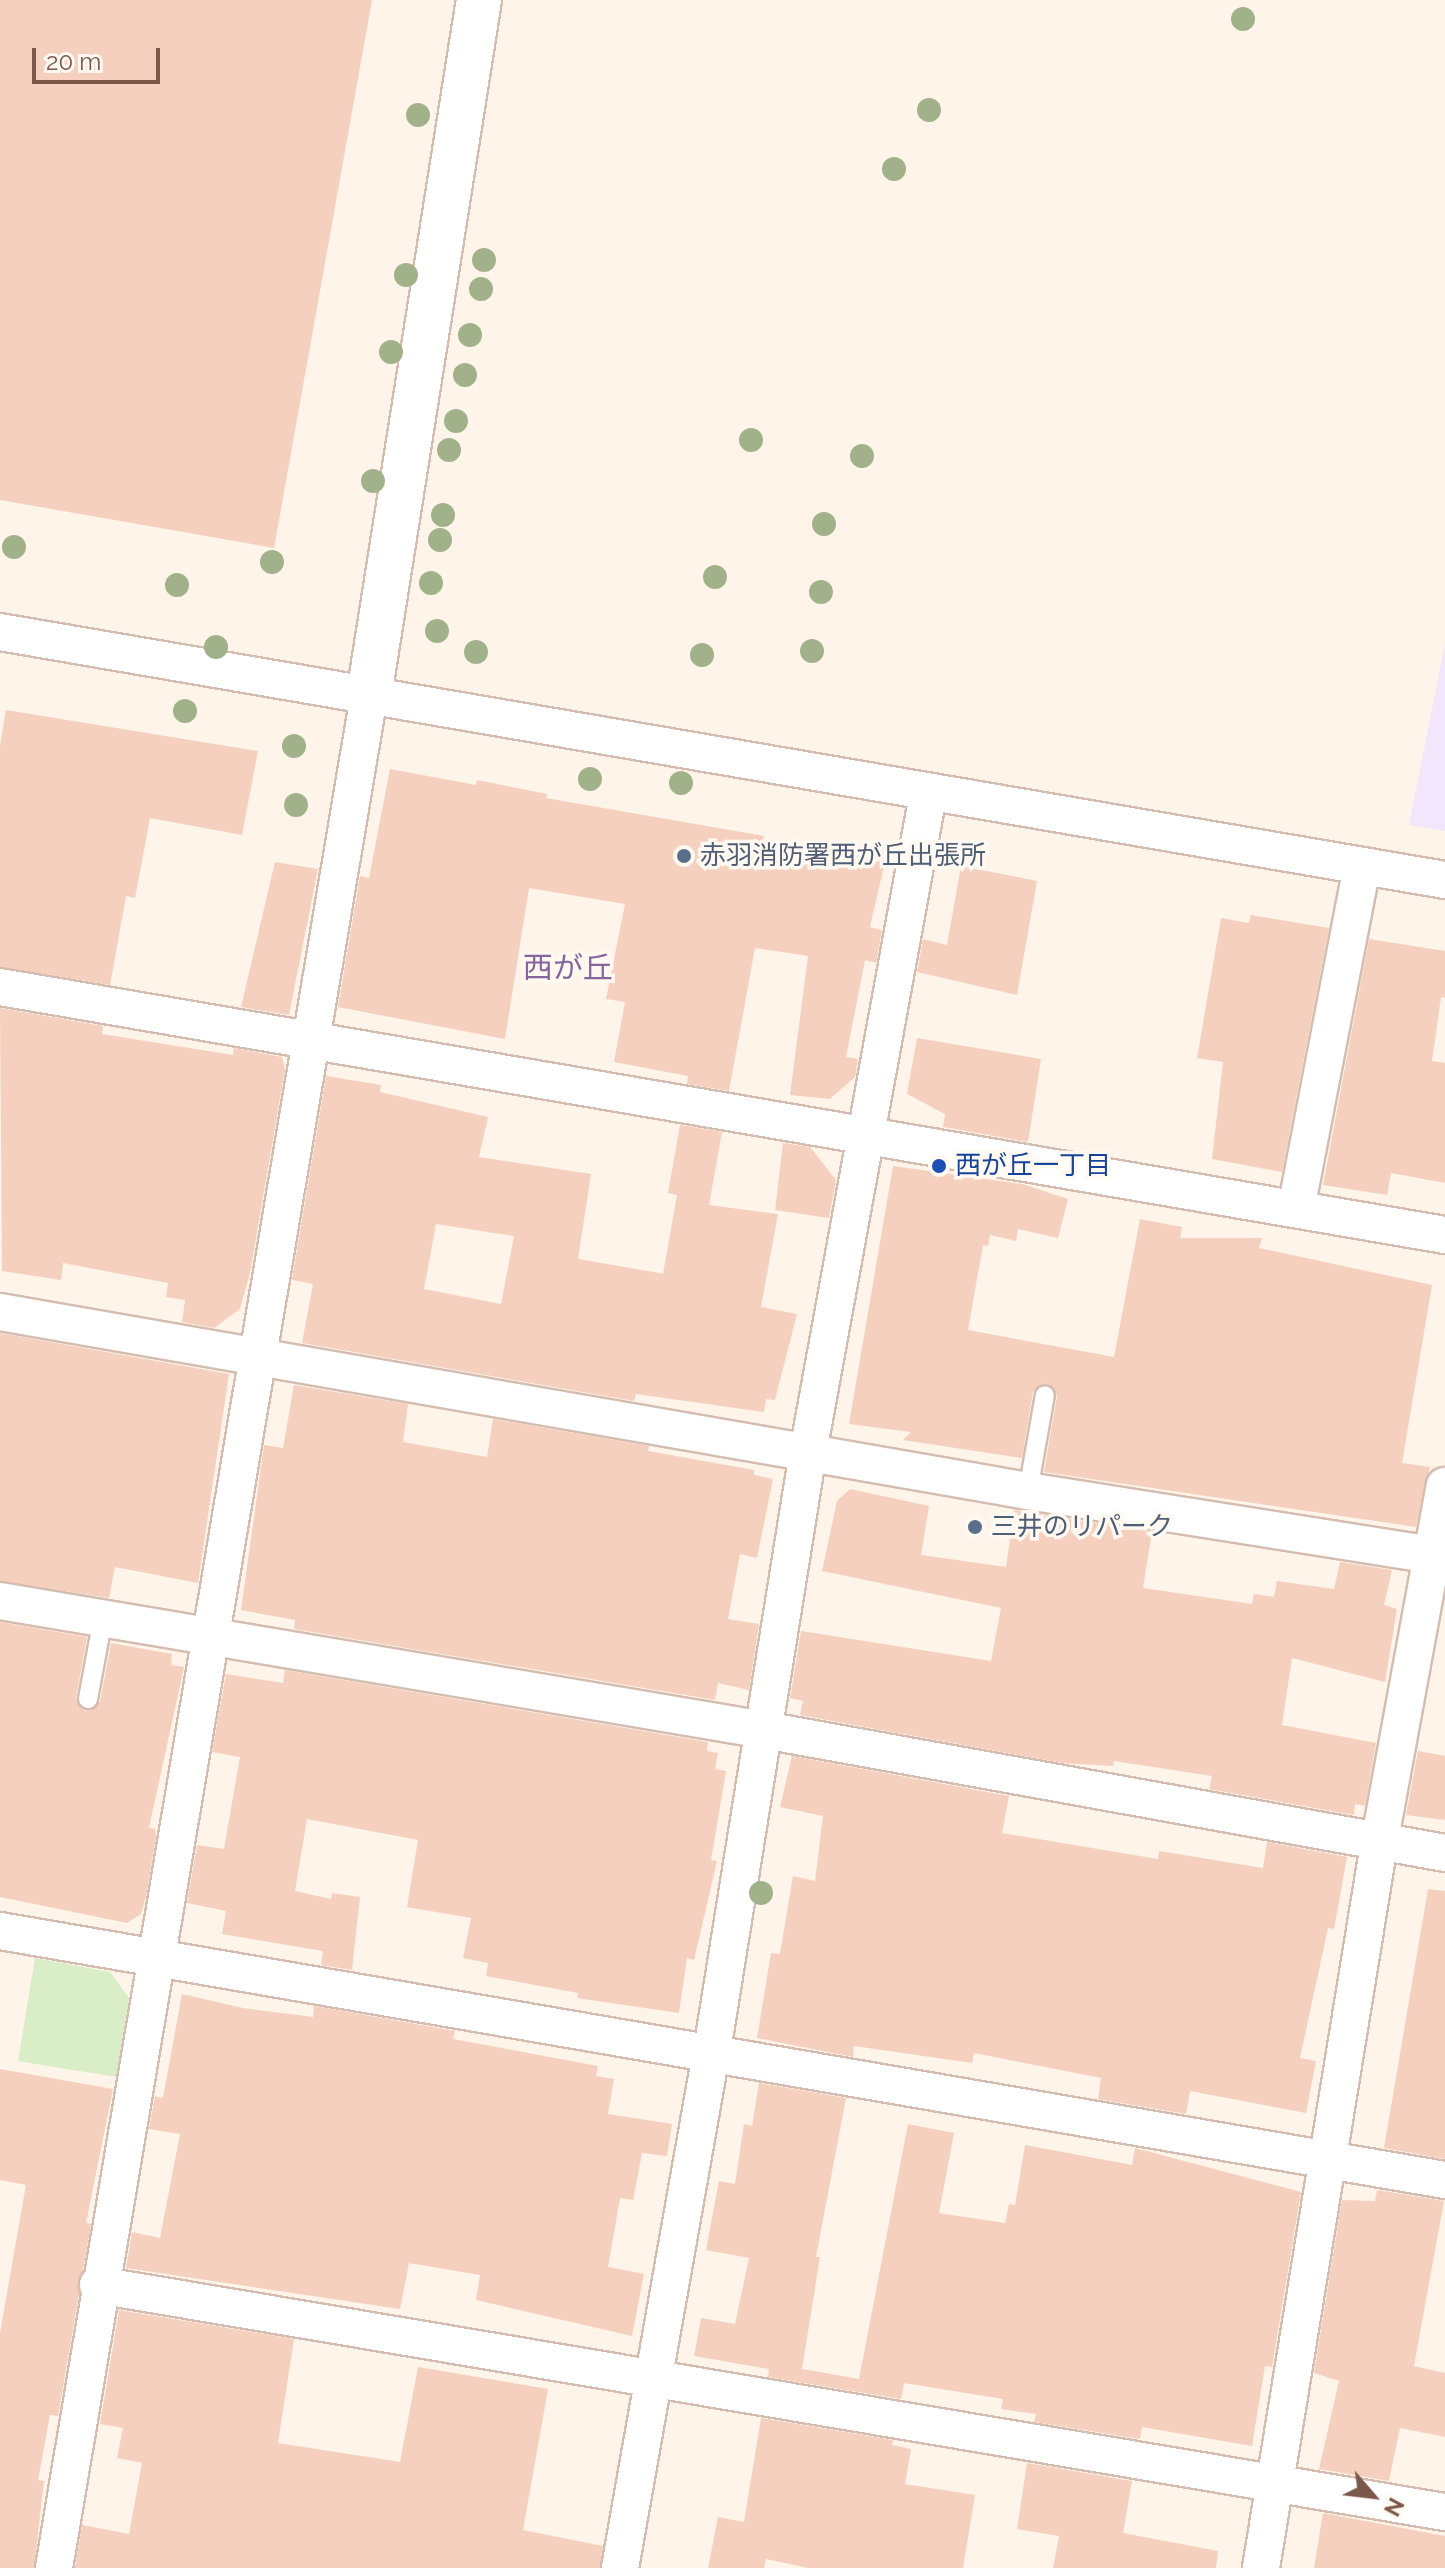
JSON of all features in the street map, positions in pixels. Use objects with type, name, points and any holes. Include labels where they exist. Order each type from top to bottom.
[{"type":"street","points":[[54,2568],[98,2285],[313,1039],[479,0]]},
{"type":"street","points":[[0,632],[928,795],[1445,880]]},
{"type":"street","points":[[620,2568],[711,2052],[808,1452],[869,1135],[928,795]]},
{"type":"street","points":[[1296,1209],[1362,866]]},
{"type":"street","points":[[0,987],[1445,1235]]},
{"type":"street","points":[[0,1312],[1028,1491],[1439,1556]]},
{"type":"street","points":[[1261,2568],[1379,1844],[1439,1556],[1445,1486]]},
{"type":"street","points":[[0,1601],[764,1730],[1379,1844],[1445,1853]]},
{"type":"street","points":[[0,1931],[1445,2180]]},
{"type":"street","points":[[98,2285],[1445,2512]]},
{"type":"lane","points":[[1028,1491],[1045,1395]]},
{"type":"lane","points":[[88,1699],[103,1618]]},
{"type":"shaded area","points":[[1445,644],[1445,831],[1409,825]]},
{"type":"green space","points":[[35,1958],[110,1972],[129,1998],[116,2077],[18,2061]]},
{"type":"building","points":[[0,0],[372,0],[274,548],[0,500]]},
{"type":"building","points":[[6,710],[258,751],[242,835],[150,818],[135,898],[126,896],[110,985],[0,967],[0,746]]},
{"type":"building","points":[[390,769],[476,785],[477,780],[547,794],[546,798],[764,836],[762,847],[838,858],[841,843],[887,853],[870,927],[882,930],[876,963],[865,960],[846,1057],[858,1059],[855,1077],[830,1099],[790,1095],[808,956],[755,948],[729,1091],[687,1084],[688,1076],[614,1062],[625,1002],[606,999],[625,904],[529,888],[505,1039],[338,1007],[360,876],[369,878]]},
{"type":"building","points":[[275,862],[318,869],[289,1015],[241,1007]]},
{"type":"building","points":[[961,866],[1037,881],[1017,995],[917,972],[923,939],[947,945]]},
{"type":"building","points":[[1251,915],[1329,928],[1282,1172],[1212,1159],[1223,1062],[1197,1058],[1221,918],[1249,923]]},
{"type":"building","points":[[1369,939],[1445,951],[1445,998],[1441,997],[1432,1061],[1445,1063],[1445,1183],[1391,1173],[1387,1195],[1323,1185]]},
{"type":"building","points":[[0,1008],[103,1026],[102,1034],[233,1055],[234,1048],[282,1057],[285,1069],[250,1273],[240,1309],[214,1328],[182,1322],[185,1300],[166,1297],[168,1283],[63,1263],[61,1280],[2,1271]]},
{"type":"building","points":[[917,1038],[1041,1059],[1028,1142],[943,1127],[945,1114],[907,1094]]},
{"type":"building","points":[[326,1076],[381,1085],[380,1092],[488,1117],[479,1157],[591,1174],[578,1259],[663,1274],[677,1195],[668,1193],[680,1125],[722,1132],[709,1205],[778,1214],[761,1307],[797,1314],[775,1400],[766,1399],[764,1412],[636,1394],[634,1401],[302,1343],[313,1284],[292,1280]],"holes":[[[436,1224],[514,1236],[501,1304],[424,1289]]]},
{"type":"building","points":[[783,1143],[810,1147],[836,1180],[829,1218],[775,1210]]},
{"type":"building","points":[[893,1166],[1022,1184],[1068,1199],[1058,1238],[1018,1229],[1016,1241],[990,1235],[988,1246],[983,1245],[968,1330],[1114,1357],[1140,1219],[1182,1227],[1180,1238],[1262,1238],[1259,1248],[1432,1285],[1402,1463],[1430,1467],[1416,1527],[1044,1472],[1057,1396],[1046,1383],[1033,1392],[1022,1458],[903,1440],[911,1432],[849,1424]]},
{"type":"building","points":[[0,1333],[229,1374],[198,1583],[115,1567],[109,1598],[0,1581]]},
{"type":"building","points":[[294,1385],[408,1404],[403,1442],[487,1457],[493,1419],[649,1446],[648,1451],[754,1470],[754,1475],[773,1479],[757,1558],[740,1554],[728,1619],[759,1624],[749,1690],[718,1683],[715,1700],[294,1629],[295,1620],[241,1610],[264,1445],[283,1448]]},
{"type":"building","points":[[850,1489],[929,1506],[921,1555],[1006,1567],[1014,1510],[1152,1532],[1143,1588],[1252,1604],[1254,1594],[1274,1597],[1277,1581],[1334,1589],[1340,1562],[1392,1570],[1384,1605],[1397,1609],[1385,1682],[1292,1658],[1282,1725],[1376,1743],[1365,1806],[1355,1804],[1354,1815],[1209,1789],[1212,1776],[1114,1761],[1113,1766],[1062,1763],[800,1715],[803,1701],[790,1698],[801,1631],[991,1661],[1001,1608],[822,1571],[837,1501]]},
{"type":"building","points":[[0,1622],[87,1637],[76,1698],[85,1711],[100,1702],[111,1643],[172,1654],[171,1665],[184,1667],[149,1828],[155,1829],[156,1837],[146,1896],[141,1914],[127,1923],[0,1897]]},
{"type":"building","points":[[285,1670],[708,1742],[707,1751],[718,1753],[715,1769],[726,1771],[711,1860],[717,1861],[694,1960],[687,1958],[679,2013],[577,1998],[578,1993],[486,1976],[488,1963],[463,1958],[471,1918],[407,1907],[418,1840],[307,1819],[295,1891],[331,1899],[332,1893],[360,1897],[352,1970],[321,1965],[323,1951],[222,1934],[226,1911],[187,1903],[197,1845],[224,1849],[240,1757],[212,1752],[226,1674],[283,1683]]},
{"type":"building","points":[[1418,1751],[1445,1756],[1445,1820],[1406,1815]]},
{"type":"building","points":[[792,1756],[1009,1796],[1002,1833],[1158,1859],[1159,1851],[1263,1868],[1267,1842],[1347,1857],[1334,1929],[1328,1928],[1300,2058],[1316,2061],[1306,2113],[1190,2091],[1186,2114],[1098,2099],[1101,2078],[974,2053],[972,2063],[854,2046],[853,2057],[757,2038],[771,1953],[780,1954],[793,1876],[815,1881],[823,1816],[780,1807]]},
{"type":"building","points":[[1428,1889],[1445,1891],[1445,2159],[1384,2148]]},
{"type":"building","points":[[182,1994],[243,2008],[313,2017],[314,2006],[455,2031],[453,2039],[598,2066],[596,2076],[614,2079],[608,2114],[672,2124],[667,2156],[642,2153],[633,2200],[620,2198],[608,2267],[644,2274],[632,2336],[476,2300],[480,2275],[409,2263],[400,2309],[126,2268],[132,2232],[160,2238],[180,2134],[149,2129],[155,2096],[163,2098]]},
{"type":"building","points":[[0,2069],[113,2089],[86,2223],[91,2224],[58,2416],[50,2415],[38,2480],[44,2481],[34,2568],[0,2568],[0,2333],[26,2185],[0,2180]]},
{"type":"building","points":[[759,2083],[846,2098],[816,2257],[820,2257],[802,2369],[859,2379],[908,2124],[954,2133],[939,2213],[1005,2223],[1009,2204],[1015,2205],[1025,2145],[1132,2165],[1135,2148],[1301,2192],[1272,2367],[1265,2366],[1252,2446],[1142,2427],[1140,2439],[1034,2422],[1036,2414],[1001,2409],[1003,2399],[904,2383],[901,2399],[768,2377],[769,2369],[694,2356],[701,2318],[735,2324],[749,2258],[706,2250],[719,2181],[735,2184],[744,2124],[752,2126]]},
{"type":"building","points":[[1377,2190],[1444,2201],[1414,2366],[1445,2373],[1445,2437],[1400,2428],[1389,2481],[1319,2469],[1339,2381],[1314,2373],[1342,2200],[1375,2201]]},
{"type":"building","points":[[119,2310],[294,2339],[278,2443],[400,2462],[418,2367],[548,2389],[523,2530],[603,2546],[600,2568],[75,2568],[82,2525],[129,2534],[142,2463],[117,2458],[123,2428],[100,2424]]},
{"type":"building","points":[[761,2418],[893,2440],[892,2445],[911,2449],[905,2484],[975,2495],[963,2568],[808,2568],[766,2559],[764,2568],[708,2568],[718,2517],[744,2522]]},
{"type":"building","points":[[1027,2463],[1132,2481],[1123,2533],[1218,2551],[1216,2568],[1053,2568],[1059,2536],[1017,2529]]},
{"type":"building","points":[[1323,2513],[1445,2536],[1445,2568],[1314,2568]]},
{"type":"place","name":"赤羽消防署西が丘出張所","points":[[684,856]]},
{"type":"place","name":"西が丘一丁目","points":[[939,1166]]},
{"type":"place","name":"三井のリパーク","points":[[975,1527]]},
{"type":"district","name":"西が丘","points":[[568,968]]}]
